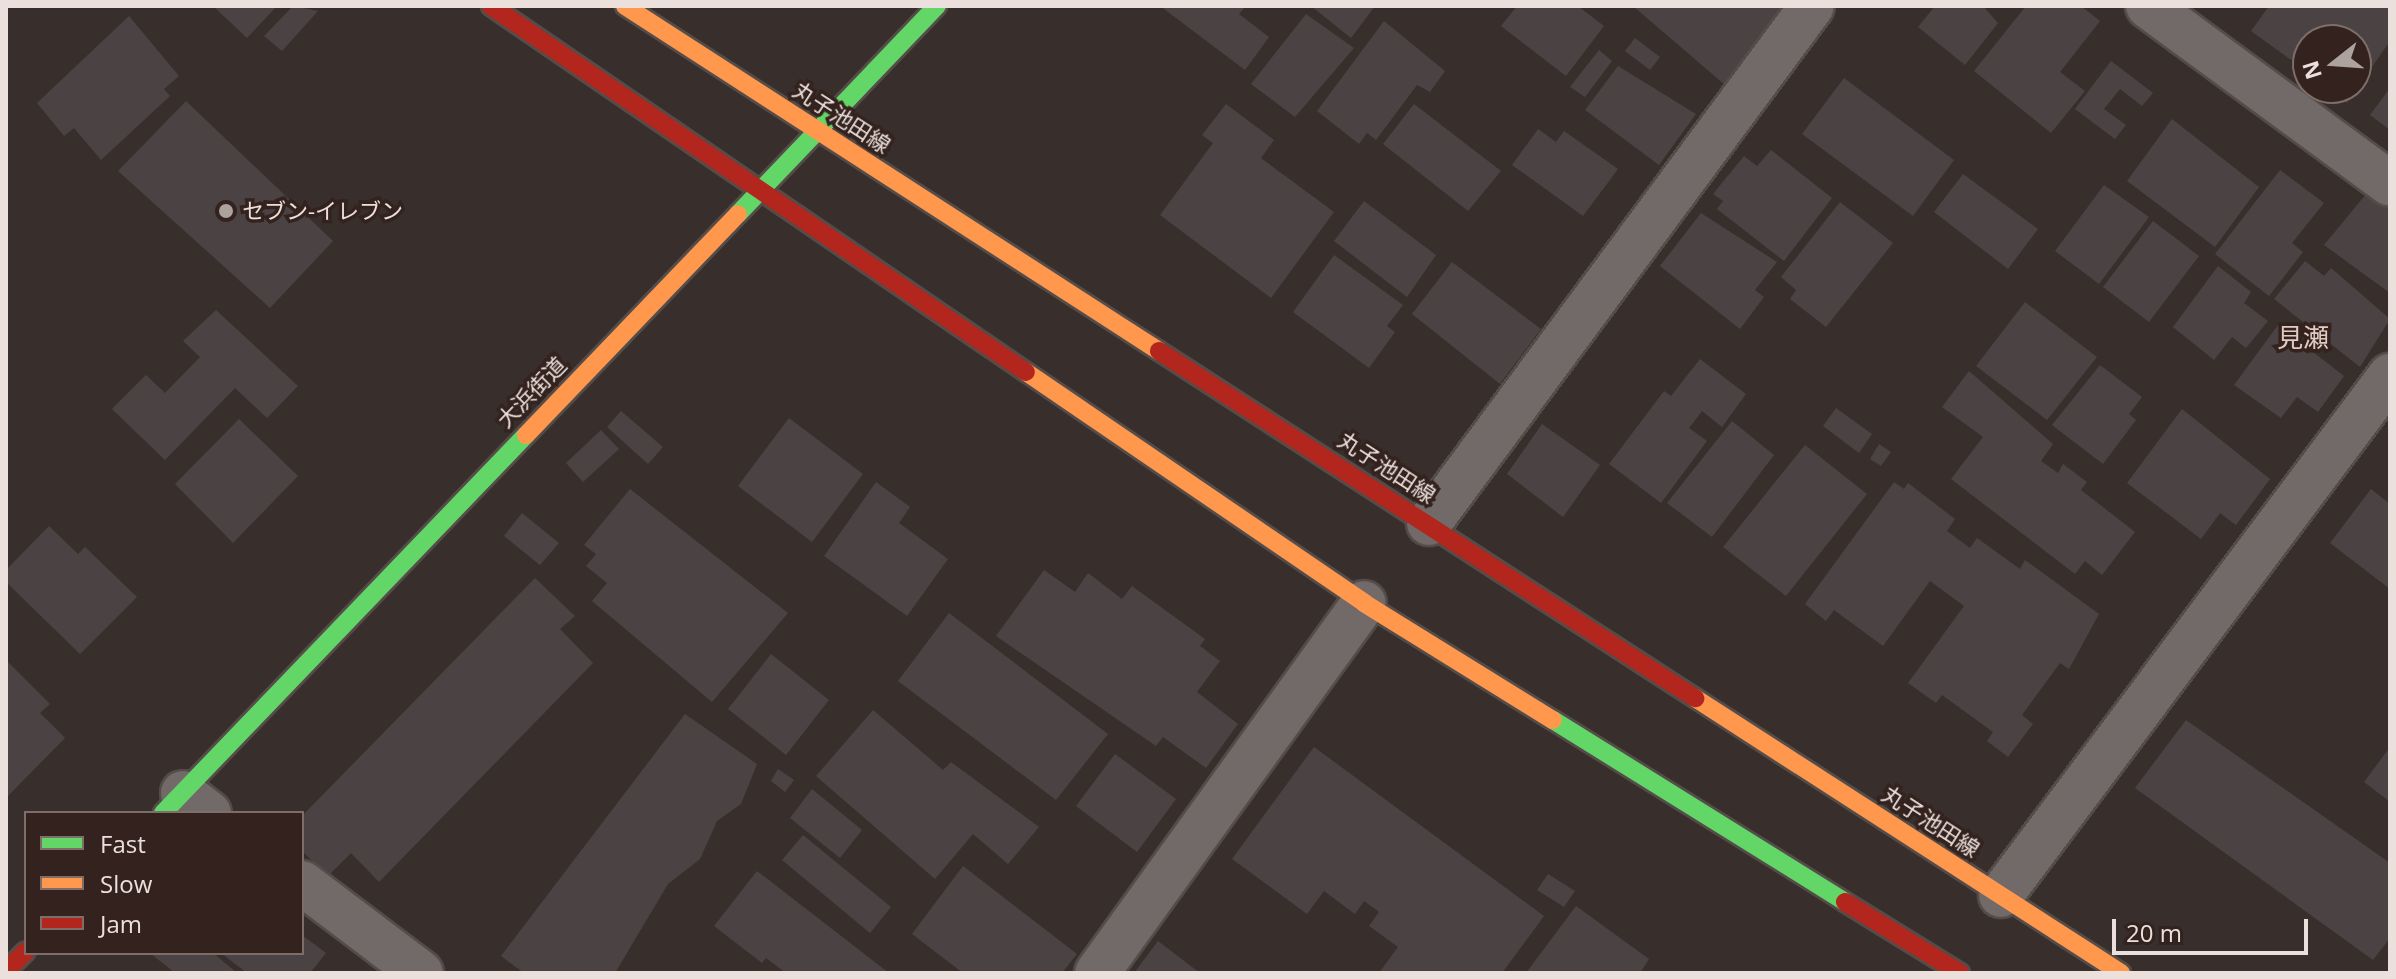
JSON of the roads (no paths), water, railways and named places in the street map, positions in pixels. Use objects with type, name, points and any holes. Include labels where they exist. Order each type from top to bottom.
[{"type":"street","points":[[491,6],[761,186],[1364,603],[1944,969]]},
{"type":"street","name":"丸子池田線","points":[[625,6],[2121,973]]},
{"type":"street","name":"大浜街道","points":[[185,806],[761,186],[937,6]]},
{"type":"street","points":[[1429,523],[1812,6]]},
{"type":"street","points":[[2148,6],[2390,184]]},
{"type":"street","points":[[2001,895],[2390,376]]},
{"type":"street","points":[[1097,973],[1364,603]]},
{"type":"street","points":[[304,885],[421,973]]},
{"type":"street","points":[[6,971],[24,953]]},
{"type":"place","name":"セブン-イレブン","points":[[226,211]]},
{"type":"district","name":"見瀬","points":[[2303,338]]}]
